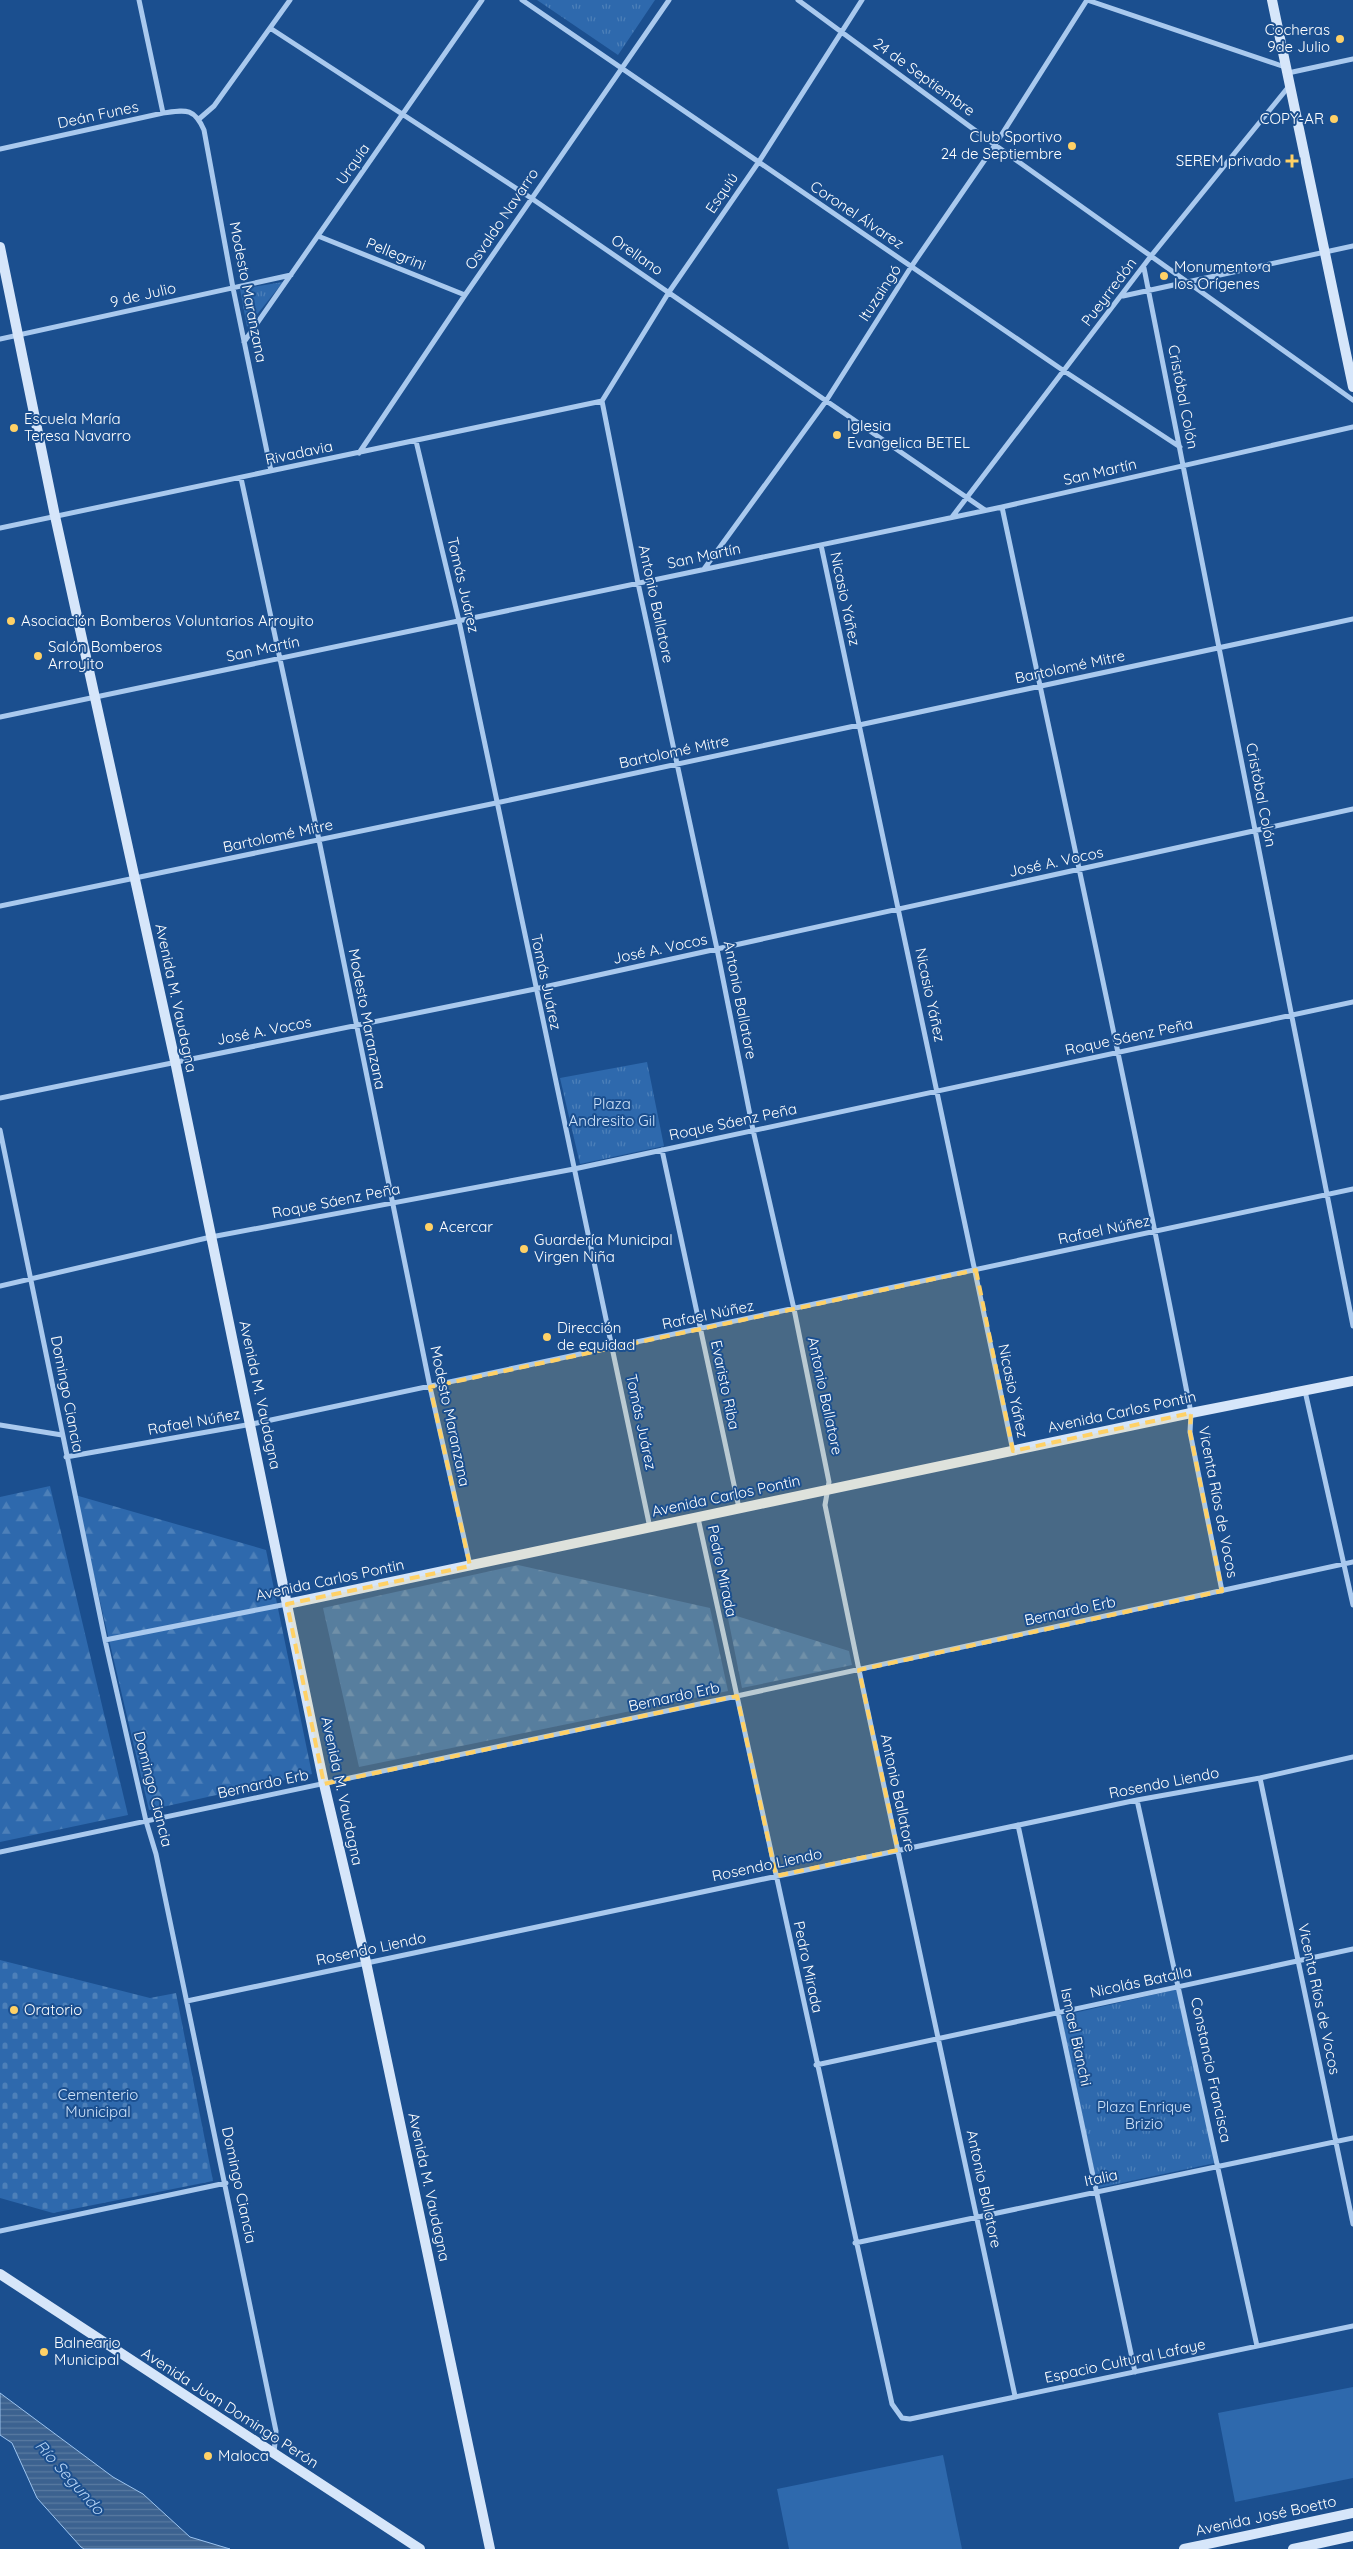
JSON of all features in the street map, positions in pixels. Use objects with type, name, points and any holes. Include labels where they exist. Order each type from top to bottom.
[{"type":"main road","points":[[1272,0],[1353,388]]},
{"type":"main road","name":"Avenida M. Vaudagna","points":[[0,247],[55,516],[175,1061],[252,1424],[324,1784],[366,1962],[490,2549]]},
{"type":"main road","name":"Avenida Carlos Pontin","points":[[287,1604],[1191,1413],[1353,1382]]},
{"type":"main road","name":"Avenida Juan Domingo Perón","points":[[0,2274],[420,2549]]},
{"type":"main road","name":"Avenida José Boetto","points":[[1184,2549],[1353,2513]]},
{"type":"main road","points":[[1293,2549],[1353,2536]]},
{"type":"street","points":[[139,0],[163,113]]},
{"type":"street","points":[[199,119],[214,106],[290,0]]},
{"type":"street","name":"Urquía","points":[[244,342],[482,0]]},
{"type":"street","name":"Coronel Álvarez","points":[[522,0],[1064,371],[1180,447]]},
{"type":"street","name":"Osvaldo Navarro","points":[[359,453],[531,198],[669,0]]},
{"type":"street","name":"24 de Septiembre","points":[[798,0],[995,145],[1353,400]]},
{"type":"street","name":"Esquiú","points":[[602,401],[669,292],[758,162],[862,0]]},
{"type":"street","points":[[1087,0],[1287,70],[1353,59]]},
{"type":"street","name":"Ituzaingó","points":[[704,569],[826,401],[912,267],[995,145],[1087,0]]},
{"type":"street","name":"Orellano","points":[[270,28],[531,198],[985,511]]},
{"type":"street","name":"Pueyrredón","points":[[951,518],[1123,296],[1151,256],[1290,84]]},
{"type":"street","name":"Deán Funes","points":[[0,149],[182,110],[191,112],[199,119]]},
{"type":"street","name":"Modesto Maranzana","points":[[199,119],[204,130],[233,288],[271,471]]},
{"type":"street","name":"Pellegrini","points":[[318,236],[465,295]]},
{"type":"street","points":[[1123,296],[1353,246]]},
{"type":"street","name":"Cristóbal Colón","points":[[1144,268],[1353,1326]]},
{"type":"street","name":"9 de Julio","points":[[0,339],[292,274]]},
{"type":"street","name":"Rivadavia","points":[[0,528],[416,442],[602,401]]},
{"type":"street","name":"Antonio Ballatore","points":[[602,401],[638,583],[717,949],[753,1130],[794,1309],[829,1482],[825,1505],[858,1670],[1015,2396]]},
{"type":"street","name":"San Martín","points":[[0,717],[985,511],[1353,427]]},
{"type":"street","name":"Tomás Juárez","points":[[416,442],[459,621],[650,1528]]},
{"type":"street","name":"Modesto Maranzana","points":[[241,478],[319,840],[355,1025],[430,1387],[470,1566]]},
{"type":"street","name":"Vicenta Ríos de Vocos","points":[[1002,507],[1081,869],[1156,1232],[1191,1413],[1190,1432],[1222,1591]]},
{"type":"street","name":"Nicasio Yáñez","points":[[821,545],[1013,1451]]},
{"type":"street","name":"Bartolomé Mitre","points":[[0,906],[496,803],[1353,619]]},
{"type":"street","name":"José A. Vocos","points":[[0,1098],[535,989],[1353,809]]},
{"type":"street","name":"Roque Sáenz Peña","points":[[0,1286],[211,1237],[662,1150],[1353,1002]]},
{"type":"street","name":"Domingo Ciancia","points":[[0,1130],[105,1640],[146,1821],[156,1854],[226,2183],[276,2431],[274,2455]]},
{"type":"street","name":"Evaristo Riba","points":[[662,1150],[739,1508]]},
{"type":"street","name":"Rafael Núñez","points":[[66,1457],[252,1424],[430,1387],[1353,1189]]},
{"type":"street","points":[[1306,1390],[1353,1605]]},
{"type":"street","points":[[0,1425],[62,1435]]},
{"type":"street","name":"Pedro Mirada","points":[[698,1518],[855,2243],[892,2404],[902,2418]]},
{"type":"street","name":"Bernardo Erb","points":[[0,1852],[858,1670],[1353,1562]]},
{"type":"street","name":"Avenida Carlos Pontin","points":[[105,1640],[287,1604]]},
{"type":"street","name":"Rosendo Liendo","points":[[187,2001],[898,1850],[1137,1800],[1260,1778],[1353,1757]]},
{"type":"street","name":"Vicenta Ríos de Vocos","points":[[1260,1778],[1353,2224]]},
{"type":"street","name":"Constancio Francisca","points":[[1137,1800],[1180,1986],[1257,2346]]},
{"type":"street","name":"Ismael Bianchi","points":[[1018,1825],[1135,2372]]},
{"type":"street","name":"Nicolás Batalla","points":[[816,2065],[1353,1949]]},
{"type":"street","name":"Italia","points":[[855,2243],[1353,2138]]},
{"type":"street","points":[[0,2231],[226,2183]]},
{"type":"street","name":"Espacio Cultural Lafaye","points":[[902,2418],[910,2419],[1353,2326]]},
{"type":"highlighted area","points":[[976,1270],[1013,1451],[1191,1413],[1190,1432],[1222,1591],[859,1670],[898,1850],[776,1876],[737,1696],[324,1784],[287,1604],[470,1566],[430,1387]]},
{"type":"green space","points":[[537,0],[655,0],[618,55]]},
{"type":"green space","points":[[283,282],[247,327],[240,289]]},
{"type":"green space","name":"Plaza Andresito Gil","points":[[647,1062],[664,1146],[580,1164],[560,1078]]},
{"type":"green space","points":[[50,1486],[128,1815],[0,1842],[0,1497]]},
{"type":"green space","points":[[75,1495],[266,1550],[312,1774],[149,1810]]},
{"type":"green space","points":[[518,1565],[710,1608],[728,1691],[359,1767],[323,1608]]},
{"type":"green space","points":[[727,1613],[849,1651],[852,1665],[742,1688]]},
{"type":"green space","name":"Cementerio Municipal","points":[[0,1960],[150,1998],[176,1993],[213,2181],[53,2213],[0,2198]]},
{"type":"green space","name":"Plaza Enrique Brizio","points":[[1178,1989],[1215,2163],[1098,2188],[1061,2016]]},
{"type":"green space","points":[[1353,2387],[1353,2478],[1235,2502],[1218,2413]]},
{"type":"green space","points":[[943,2455],[962,2549],[789,2549],[777,2489]]},
{"type":"water","name":"Río Segundo","points":[[0,2393],[113,2477],[143,2494],[190,2537],[230,2549],[84,2549],[81,2547],[37,2498],[12,2443],[0,2435]]},
{"type":"place","name":"Cocheras 9de Julio","points":[[1340,39]]},
{"type":"place","name":"COPY-AR","points":[[1334,119]]},
{"type":"place","name":"Club Sportivo 24 de Septiembre","points":[[1072,146]]},
{"type":"place","name":"SEREM privado","points":[[1292,161]]},
{"type":"place","name":"Monumento a los Orígenes","points":[[1164,276]]},
{"type":"place","name":"Escuela María Teresa Navarro","points":[[14,428]]},
{"type":"place","name":"Iglesia Evangelica BETEL","points":[[837,435]]},
{"type":"place","name":"Asociación Bomberos Voluntarios Arroyito","points":[[11,621]]},
{"type":"place","name":"Salón Bomberos Arroyito","points":[[38,656]]},
{"type":"place","name":"Acercar","points":[[429,1227]]},
{"type":"place","name":"Guardería Municipal Virgen Niña","points":[[524,1249]]},
{"type":"place","name":"Dirección de equidad","points":[[547,1337]]},
{"type":"place","name":"Oratorio","points":[[14,2010]]},
{"type":"place","name":"Balneario Municipal","points":[[44,2352]]},
{"type":"place","name":"Maloca","points":[[208,2456]]}]
